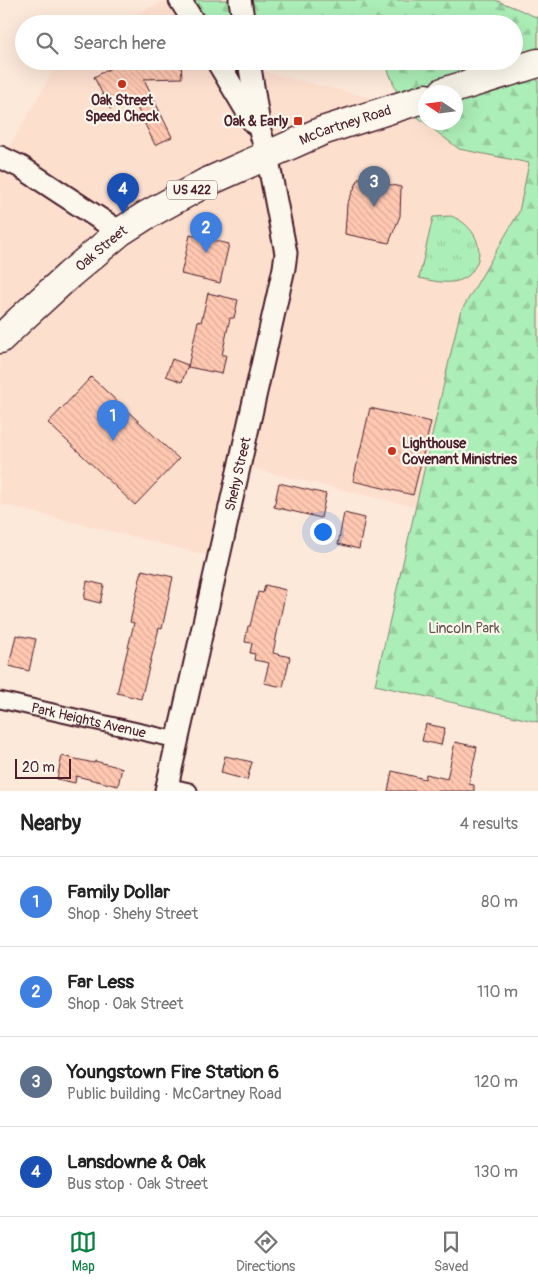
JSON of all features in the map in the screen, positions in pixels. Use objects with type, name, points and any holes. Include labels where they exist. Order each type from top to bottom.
[{"type":"highway","points":[[523,68],[538,64]]},
{"type":"highway","points":[[463,86],[518,70]]},
{"type":"highway","name":"McCartney Road","points":[[263,143],[322,132],[414,101]]},
{"type":"highway","name":"Oak Street","points":[[0,340],[64,279],[120,232],[205,183],[263,143]]},
{"type":"street","points":[[180,0],[189,15]]},
{"type":"street","points":[[240,0],[242,15]]},
{"type":"street","points":[[222,70],[263,143]]},
{"type":"street","points":[[251,70],[263,143]]},
{"type":"street","name":"Shehy Street","points":[[167,789],[284,268],[286,254],[263,143]]},
{"type":"street","points":[[0,157],[21,167],[120,232]]},
{"type":"street","name":"Park Heights Avenue","points":[[0,700],[178,740]]},
{"type":"street","points":[[167,789],[189,791]]},
{"type":"shaded area","points":[[167,0],[180,0],[189,15],[134,15]]},
{"type":"shaded area","points":[[54,70],[255,70],[402,105],[418,117],[418,130],[434,130],[459,149],[529,162],[519,212],[460,313],[415,507],[240,466],[219,558],[0,504],[0,157],[3,158]]},
{"type":"green space","name":"Lincoln Park","points":[[180,0],[495,0],[538,18],[538,722],[375,685],[460,313],[519,212],[529,163],[459,149],[434,130],[463,130],[463,85],[418,85],[418,117],[402,105],[388,70],[523,70],[523,15],[189,15]]},
{"type":"green space","points":[[451,216],[464,223],[474,234],[479,248],[477,263],[469,275],[454,282],[419,278],[433,217]]},
{"type":"building","points":[[107,70],[182,70],[182,78],[144,79],[172,137],[155,145],[132,97],[110,109],[94,77]]},
{"type":"building","points":[[359,178],[401,187],[400,216],[389,243],[345,234],[347,204]]},
{"type":"building","points":[[190,235],[229,244],[220,283],[181,274]]},
{"type":"building","points":[[208,293],[238,300],[234,318],[230,318],[222,355],[226,355],[222,374],[188,367],[198,321],[201,322]]},
{"type":"building","points":[[172,359],[188,365],[182,382],[166,376]]},
{"type":"building","points":[[91,377],[179,459],[135,505],[48,423]]},
{"type":"building","name":"Lighthouse Covenant Ministries","points":[[370,408],[431,422],[413,495],[353,481]]},
{"type":"building","points":[[279,483],[326,494],[321,518],[274,507]]},
{"type":"building","points":[[344,513],[365,518],[359,549],[338,544]]},
{"type":"building","points":[[142,570],[173,577],[162,629],[159,628],[141,699],[117,693],[134,623],[130,622]]},
{"type":"building","points":[[87,581],[104,585],[100,603],[84,599]]},
{"type":"building","points":[[265,585],[286,590],[273,653],[290,657],[283,687],[264,683],[269,663],[254,660],[255,654],[250,653],[252,643],[245,642],[258,592],[263,593]]},
{"type":"building","points":[[16,635],[36,639],[29,671],[9,666]]},
{"type":"building","points":[[426,724],[445,728],[441,745],[422,741]]},
{"type":"building","points":[[455,742],[477,747],[469,784],[474,785],[474,791],[388,791],[392,771],[425,779],[426,774],[447,779]]},
{"type":"building","points":[[62,756],[94,763],[95,761],[122,768],[118,786],[76,776],[75,783],[57,779]]},
{"type":"building","points":[[225,756],[252,762],[247,780],[221,773]]},
{"type":"place","name":"Oak Street Speed Check","points":[[122,84]]},
{"type":"place","name":"Oak & Early","points":[[298,121]]},
{"type":"place","name":"Youngstown Fire Station 6","points":[[374,207]]},
{"type":"place","name":"Lansdowne & Oak","points":[[123,214]]},
{"type":"place","name":"Far Less","points":[[206,253]]},
{"type":"place","name":"Family Dollar","points":[[113,441]]},
{"type":"place","name":"Lighthouse Covenant Ministries","points":[[392,451]]}]
